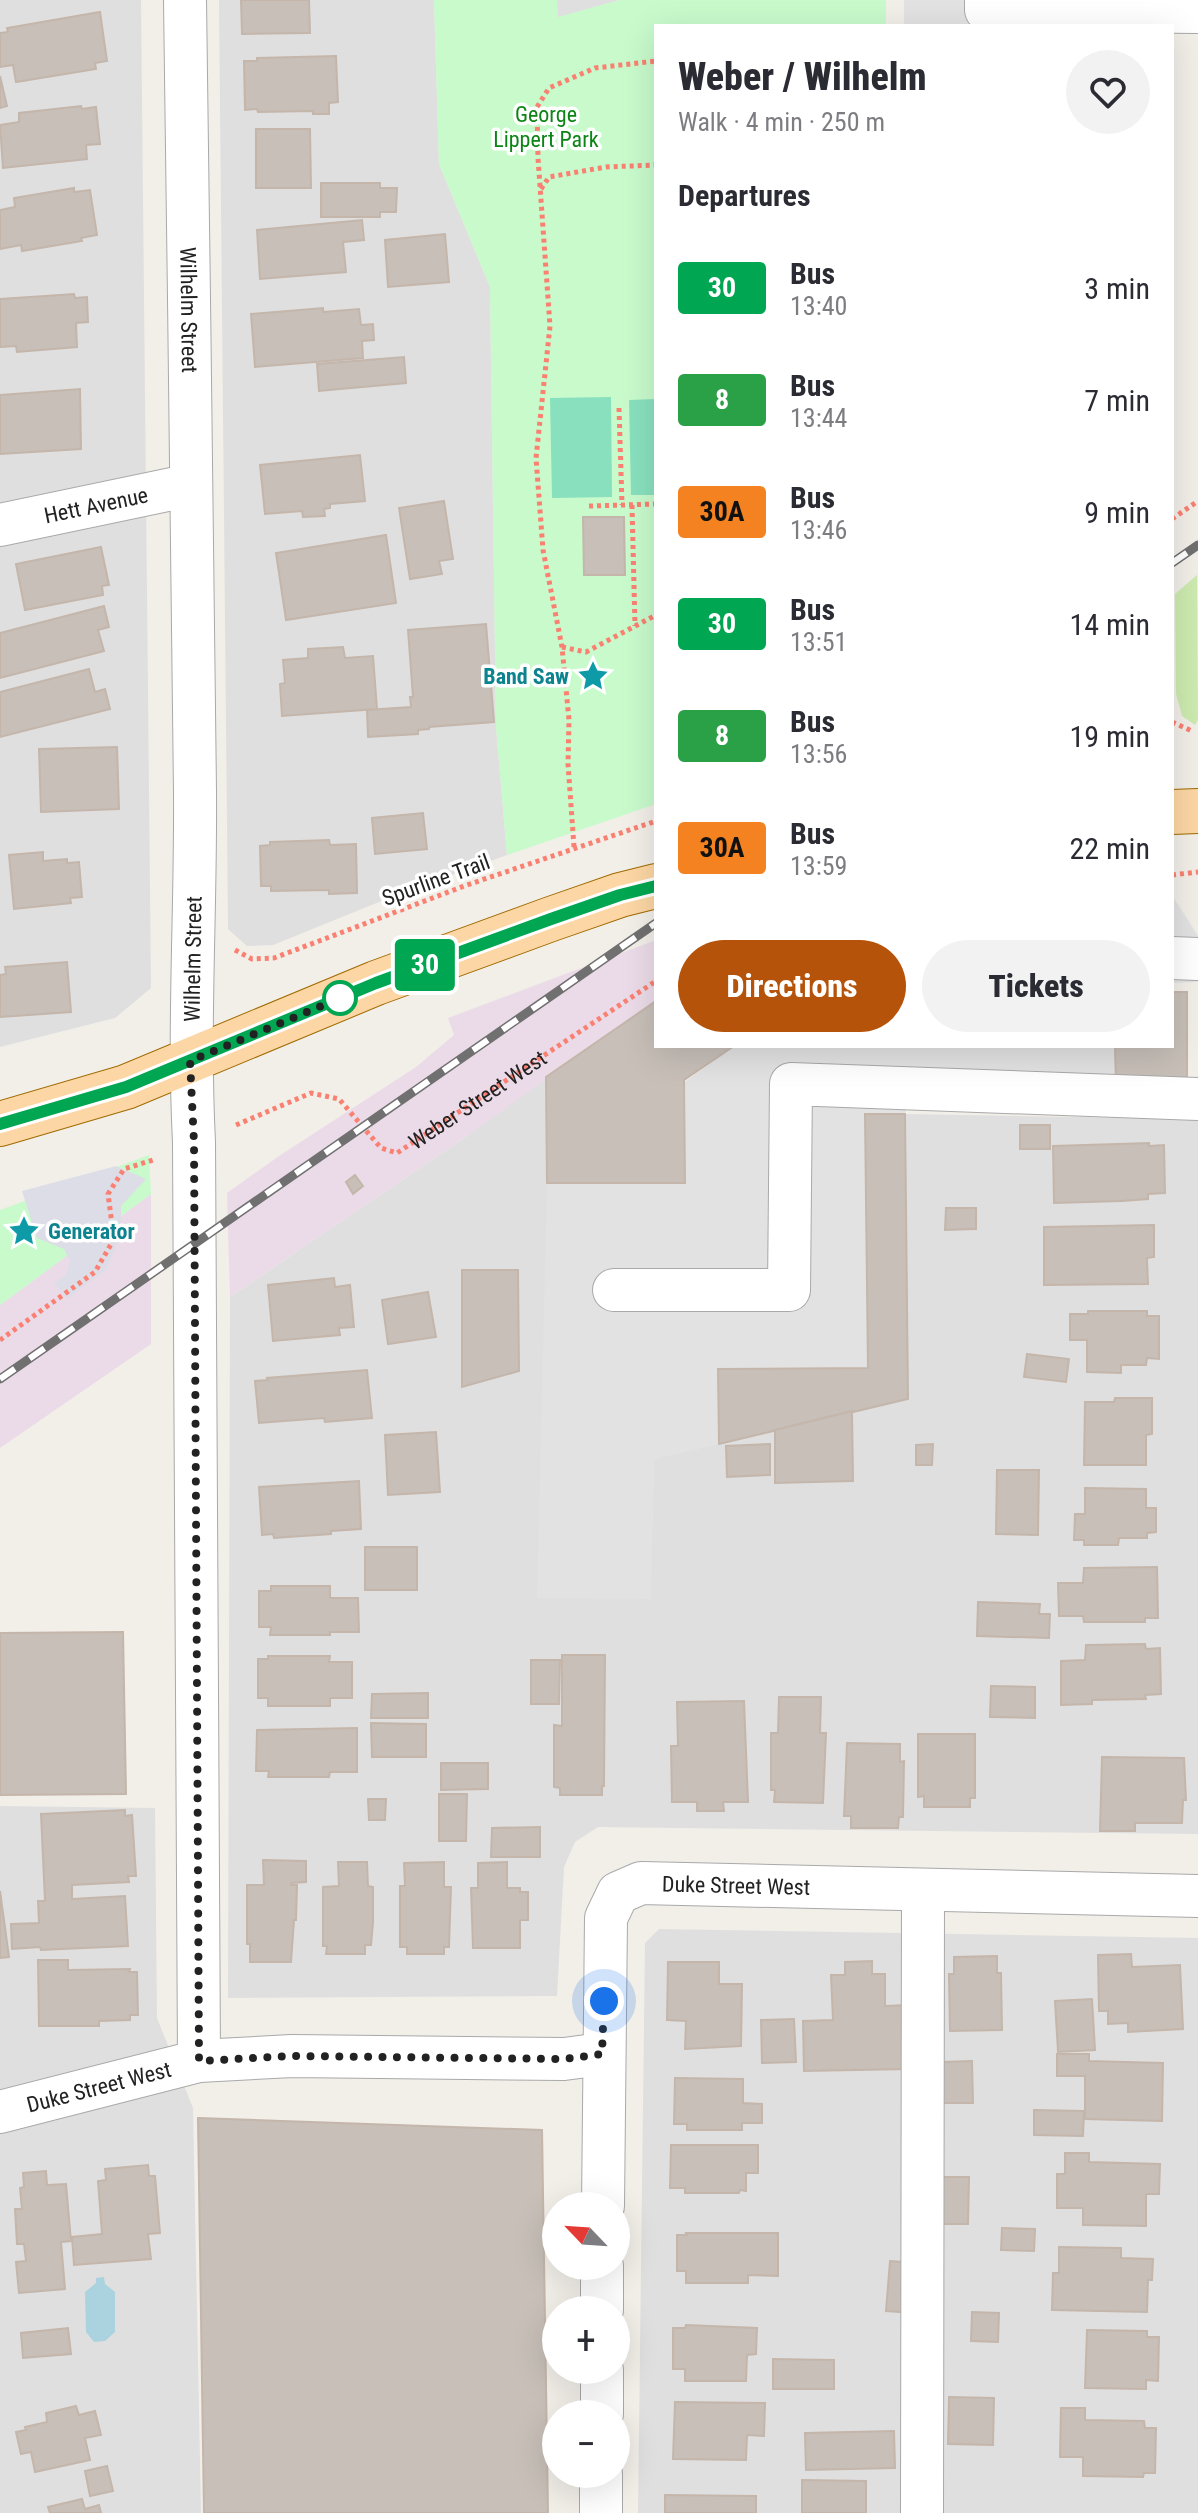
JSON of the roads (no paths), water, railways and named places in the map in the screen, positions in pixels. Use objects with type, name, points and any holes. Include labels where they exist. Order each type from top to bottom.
[{"type":"main road","points":[[1174,812],[1198,811]]},
{"type":"main road","points":[[0,1124],[126,1087],[376,983],[620,895],[654,886]]},
{"type":"street","name":"Wilhelm Street","points":[[185,0],[195,795],[190,1061],[194,1142],[199,2061]]},
{"type":"street","points":[[986,0],[986,10],[1198,12]]},
{"type":"street","name":"Hett Avenue","points":[[0,525],[191,485]]},
{"type":"street","points":[[1174,958],[1198,959]]},
{"type":"street","points":[[614,1290],[789,1290],[791,1084],[1198,1099]]},
{"type":"street","name":"Duke Street West","points":[[0,2112],[199,2061],[292,2056],[564,2059],[602,2054],[606,1918],[618,1893],[641,1883],[1198,1896]]},
{"type":"street","points":[[922,2513],[923,1891]]},
{"type":"street","points":[[602,2054],[603,2192]]},
{"type":"street","points":[[601,2488],[601,2513]]},
{"type":"water","points":[[104,2277],[105,2284],[115,2292],[115,2332],[105,2341],[94,2342],[86,2332],[85,2292],[96,2283],[96,2278]]},
{"type":"railway","points":[[1174,562],[1198,545]]},
{"type":"railway","points":[[0,1379],[654,924]]},
{"type":"place","name":"Band Saw","points":[[593,676]]},
{"type":"place","name":"Generator","points":[[24,1231]]},
{"type":"park label","name":"George Lippert Park","points":[[546,126]]}]
